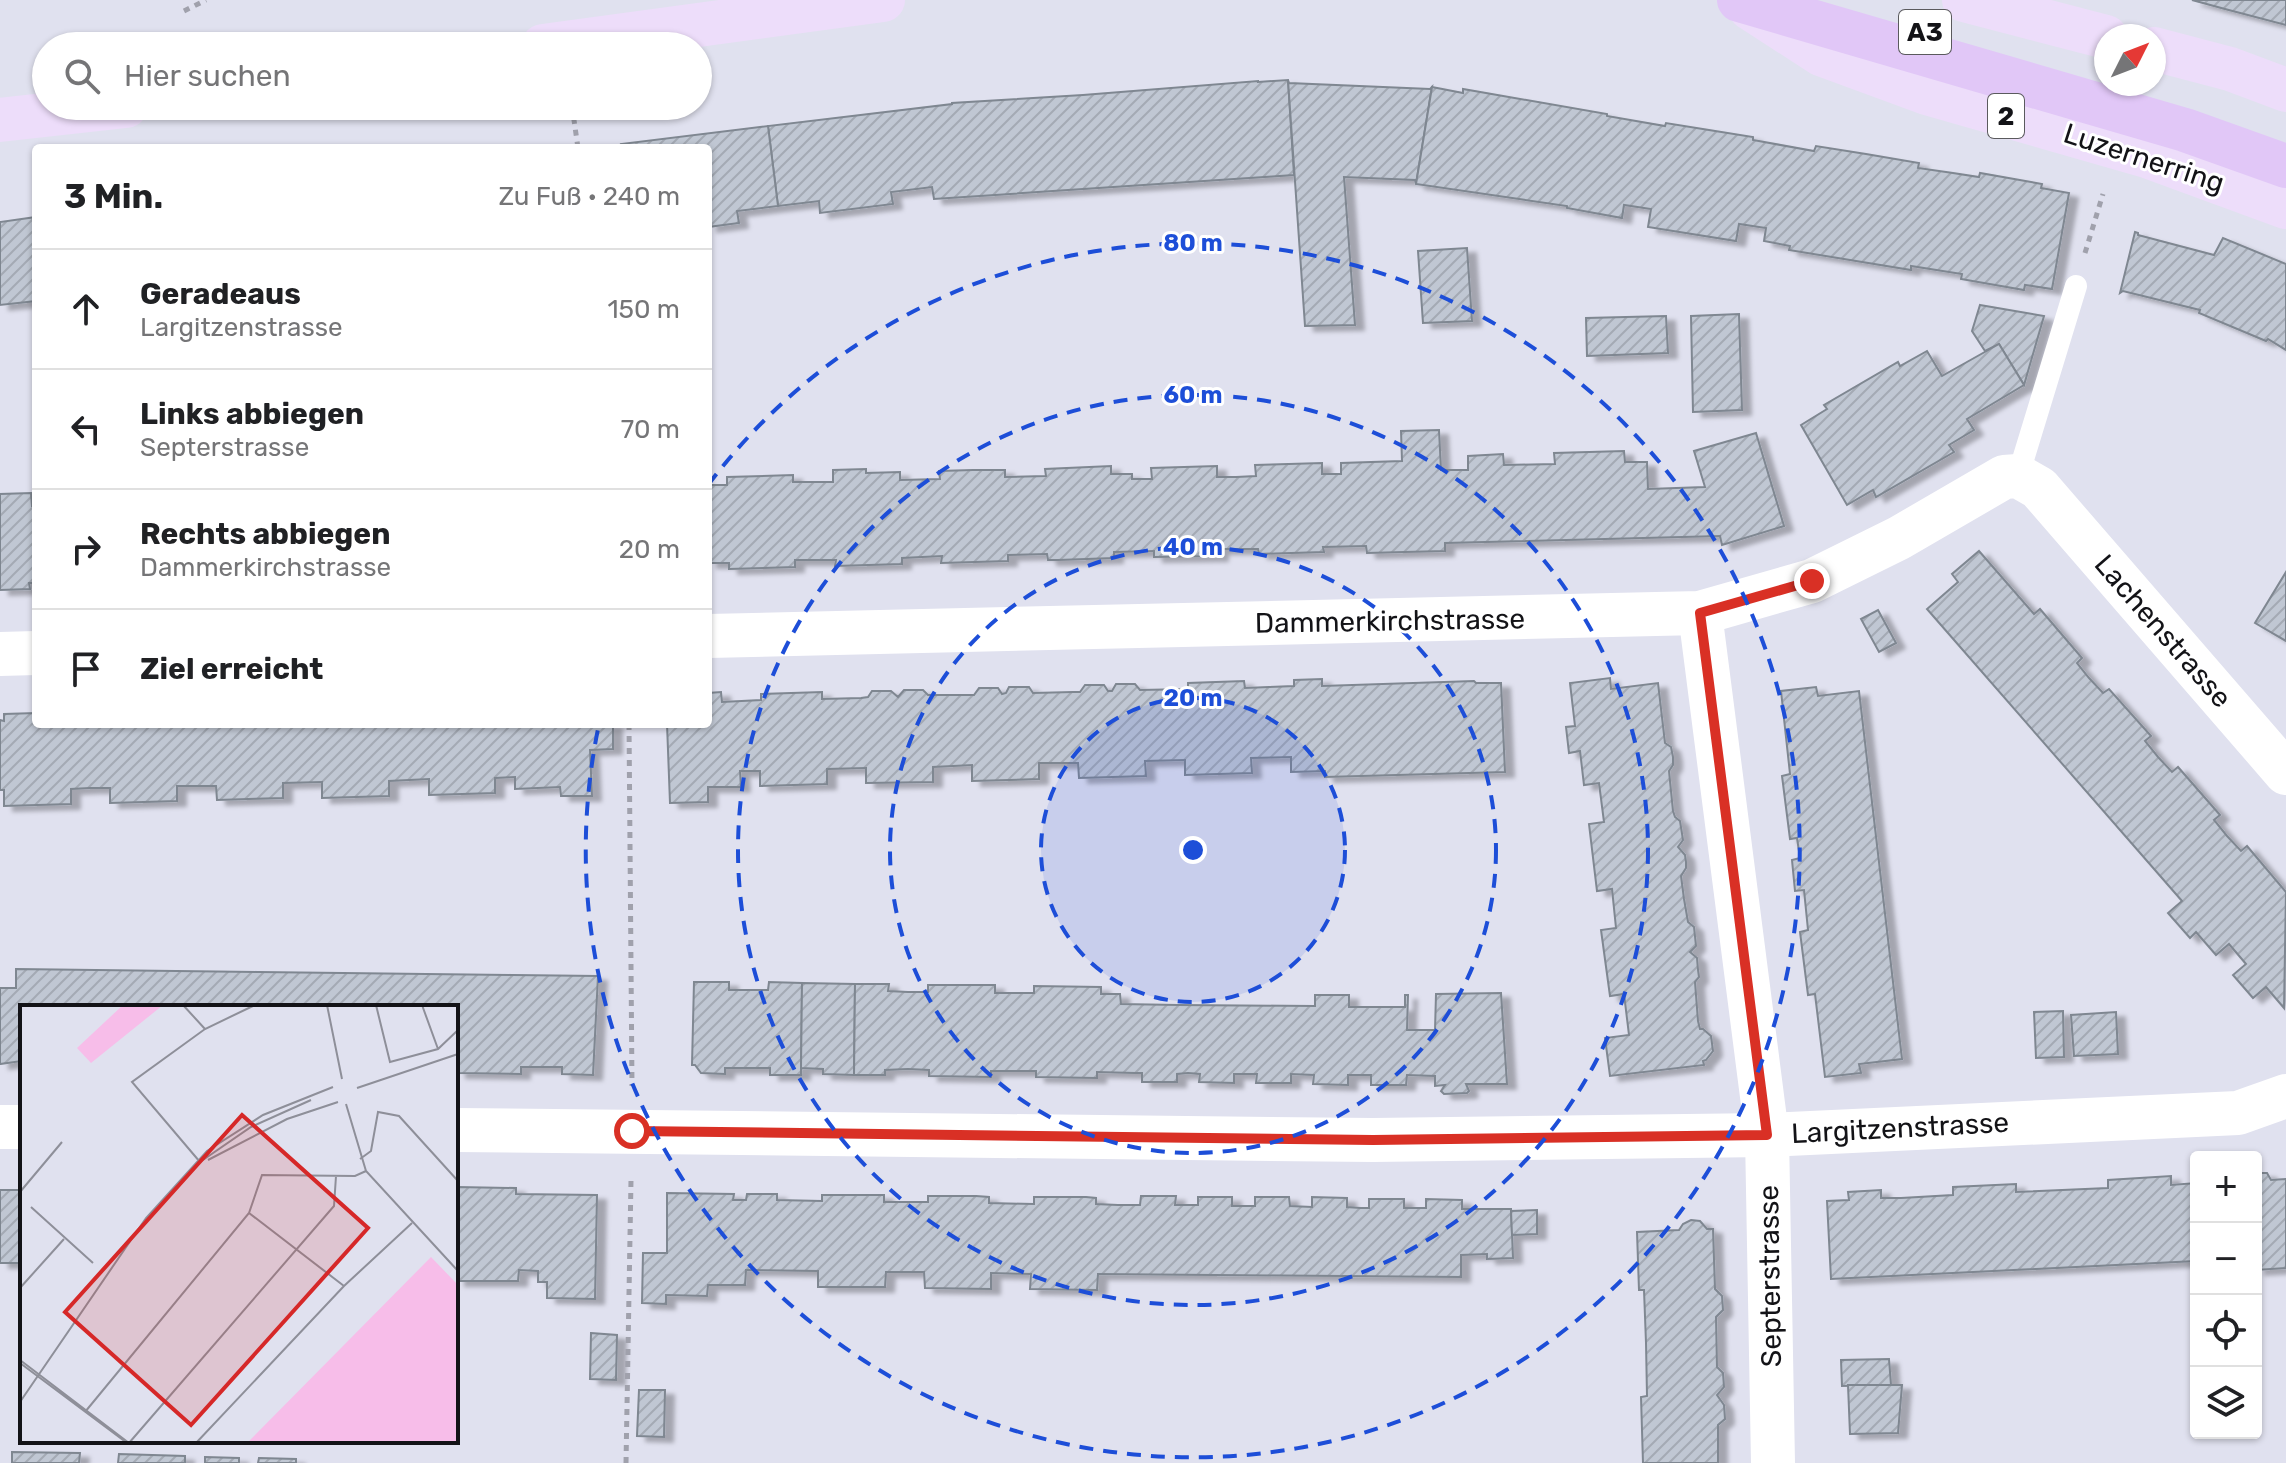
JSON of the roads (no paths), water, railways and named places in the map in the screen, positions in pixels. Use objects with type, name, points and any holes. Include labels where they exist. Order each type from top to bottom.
[{"type":"highway","name":"A3","points":[[1739,0],[1876,20],[2094,75]]},
{"type":"highway","name":"A3","points":[[1739,0],[2185,130],[2286,166]]},
{"type":"highway","points":[[2160,96],[2286,137]]},
{"type":"main road","points":[[646,32],[883,0]]},
{"type":"main road","name":"Luzernerring","points":[[1739,0],[1821,54],[1927,93],[2147,156],[2286,207]]},
{"type":"main road","points":[[1964,0],[2094,34]]},
{"type":"main road","points":[[2166,52],[2230,69],[2286,90]]},
{"type":"main road","points":[[0,120],[32,116]]},
{"type":"street","name":"Dammerkirchstrasse","points":[[712,636],[1700,613],[1812,581],[1899,538],[2004,477],[2029,482]]},
{"type":"street","name":"Lachenstrasse","points":[[2029,482],[2286,773]]},
{"type":"street","name":"Septerstrasse","points":[[1700,613],[1767,1135],[1773,1463]]},
{"type":"street","points":[[0,654],[32,653]]},
{"type":"street","name":"Largitzenstrasse","points":[[458,1130],[1373,1140],[1767,1135],[2238,1113],[2286,1096]]},
{"type":"lane","points":[[2029,482],[2076,286]]}]
